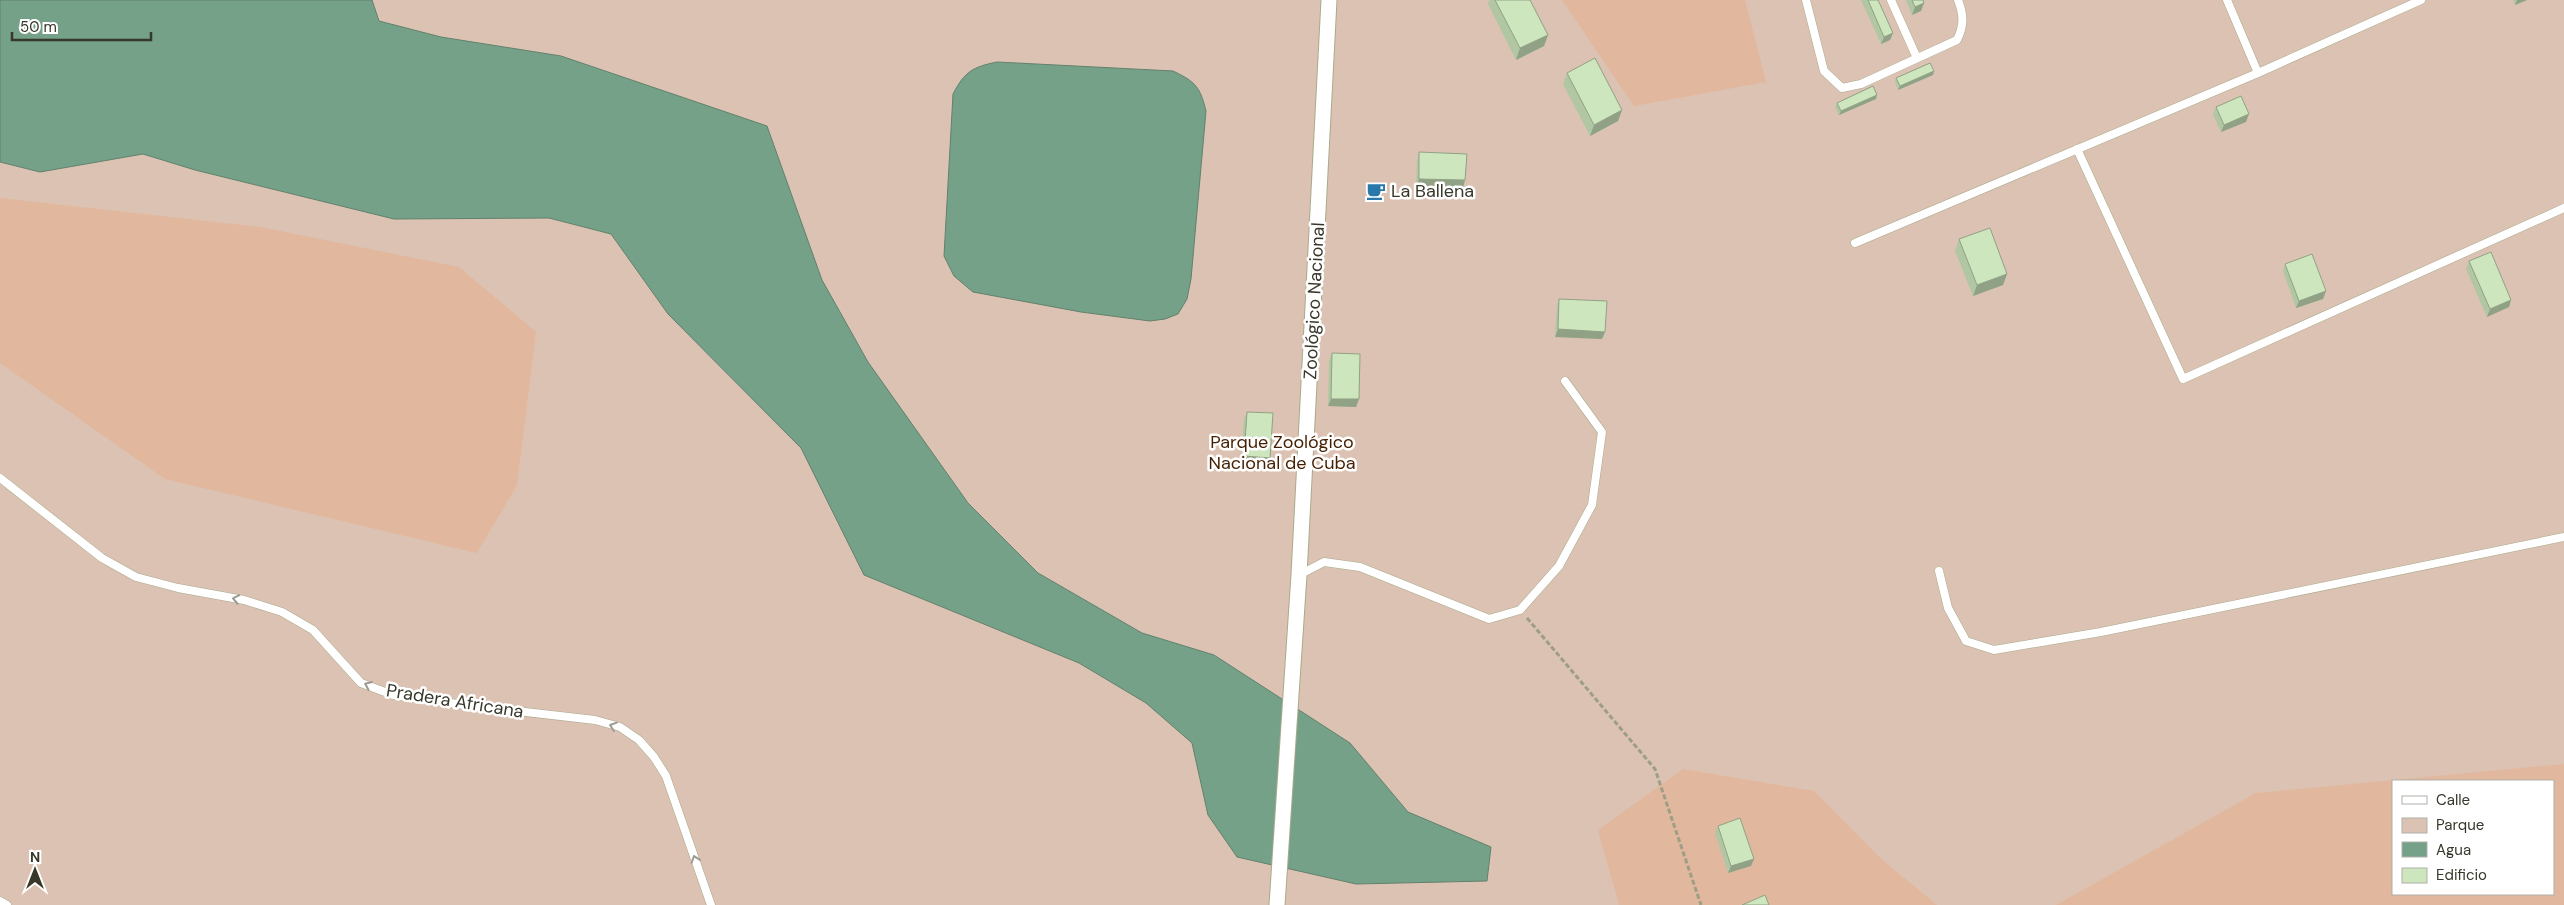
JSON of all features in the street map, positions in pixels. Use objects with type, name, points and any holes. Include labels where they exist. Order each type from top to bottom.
[{"type":"street","name":"Zoológico Nacional","points":[[1277,905],[1299,575],[1329,0]]},
{"type":"lane","points":[[1806,0],[1824,71],[1842,88],[1861,84],[1957,40],[1963,27],[1962,9],[1958,0]]},
{"type":"lane","points":[[1891,0],[1917,58]]},
{"type":"lane","points":[[2227,0],[2258,73]]},
{"type":"lane","points":[[1855,243],[2258,73],[2421,0]]},
{"type":"lane","points":[[2077,149],[2183,379],[2564,208]]},
{"type":"lane","points":[[1299,575],[1324,562],[1360,567],[1490,619],[1520,610],[1559,566],[1592,505],[1602,432],[1565,381]]},
{"type":"lane","name":"Pradera Africana","points":[[0,478],[102,558],[136,577],[178,588],[244,600],[282,612],[314,630],[361,683],[393,695],[595,720],[620,728],[639,740],[654,757],[666,776],[711,905]]},
{"type":"lane","points":[[1938,571],[1948,608],[1966,642],[1994,650],[2101,632],[2564,537]]},
{"type":"lane","points":[[0,901],[7,905]]},
{"type":"path","points":[[1520,610],[1655,769],[1701,905]]},
{"type":"green space","name":"Parque Zoológico Nacional de Cuba","points":[[0,0],[2564,0],[2564,905],[0,905]]},
{"type":"shaded area","points":[[1562,0],[1745,0],[1766,82],[1634,106]]},
{"type":"shaded area","points":[[0,198],[260,227],[459,267],[536,332],[517,485],[477,553],[165,479],[0,363]]},
{"type":"shaded area","points":[[2564,764],[2564,905],[2056,905],[2256,793],[2392,780],[2392,895],[2554,895],[2554,780],[2394,780]]},
{"type":"shaded area","points":[[1683,769],[1814,791],[1879,857],[1937,905],[1619,905],[1598,830]]},
{"type":"water","points":[[0,0],[372,0],[379,21],[441,37],[561,56],[767,126],[822,280],[868,362],[968,503],[1038,573],[1142,633],[1214,655],[1350,743],[1408,812],[1491,847],[1487,881],[1356,884],[1237,857],[1208,815],[1192,743],[1146,703],[1079,663],[864,575],[801,448],[668,314],[611,234],[549,218],[394,219],[195,170],[143,154],[40,172],[0,162]]},
{"type":"water","points":[[997,62],[1173,71],[1196,86],[1202,96],[1206,111],[1191,279],[1187,299],[1178,314],[1165,319],[1150,321],[1081,312],[973,292],[954,276],[944,256],[953,94],[962,80],[971,71]]},
{"type":"building","points":[[1495,0],[1530,0],[1548,35],[1520,48]]},
{"type":"building","points":[[1868,0],[1878,0],[1893,33],[1884,37]]},
{"type":"building","points":[[1912,0],[1923,0],[1924,3],[1915,7]]},
{"type":"building","points":[[1595,58],[1622,110],[1594,125],[1567,73]]},
{"type":"building","points":[[1930,63],[1934,71],[1900,86],[1896,78]]},
{"type":"building","points":[[1873,86],[1877,95],[1841,111],[1837,103]]},
{"type":"building","points":[[2241,96],[2249,114],[2224,125],[2216,107]]},
{"type":"building","points":[[1419,152],[1467,154],[1465,180],[1419,179]]},
{"type":"building","points":[[1990,228],[2007,274],[1977,285],[1959,239]]},
{"type":"building","points":[[2491,252],[2511,300],[2490,309],[2469,261]]},
{"type":"building","points":[[2312,254],[2326,291],[2299,301],[2285,264]]},
{"type":"building","points":[[1559,299],[1607,301],[1605,332],[1558,329]]},
{"type":"building","points":[[1332,353],[1360,354],[1359,399],[1331,399]]},
{"type":"building","points":[[1247,412],[1273,413],[1270,458],[1244,456]]},
{"type":"building","points":[[1740,818],[1754,859],[1731,866],[1718,826]]},
{"type":"building","points":[[1765,895],[1769,905],[1742,905]]},
{"type":"place","name":"La Ballena","points":[[1376,191]]}]
